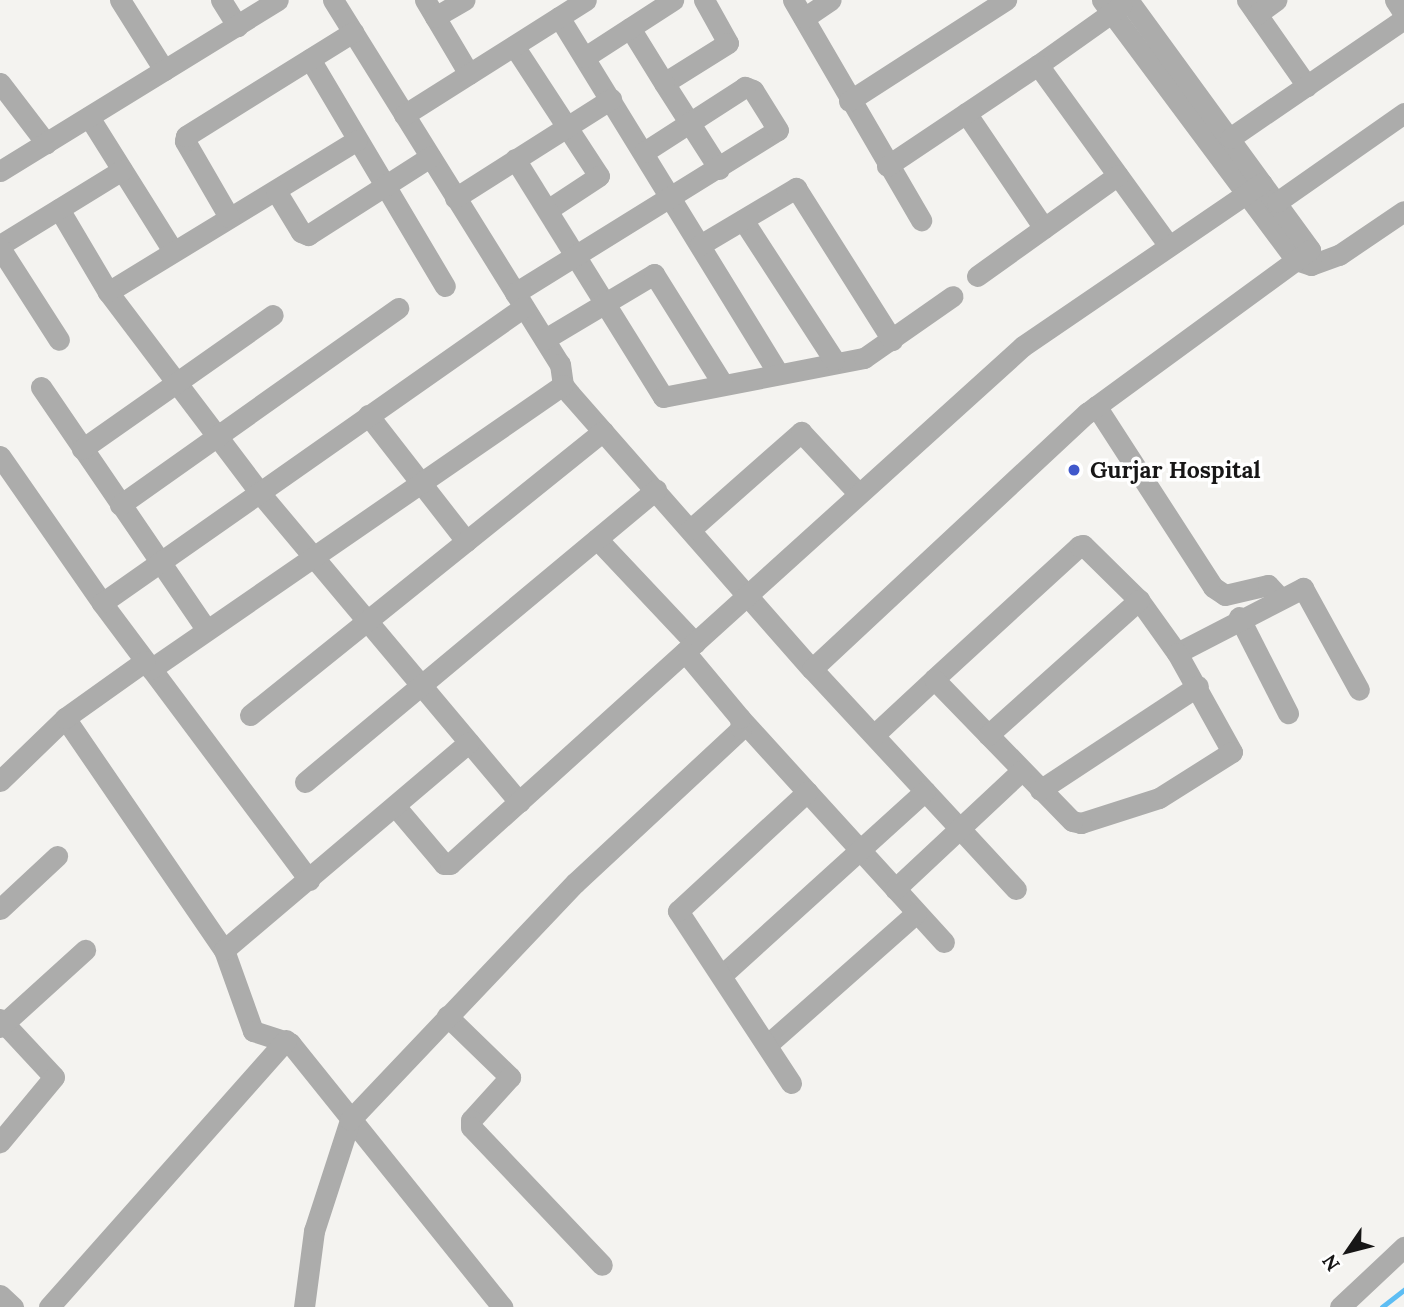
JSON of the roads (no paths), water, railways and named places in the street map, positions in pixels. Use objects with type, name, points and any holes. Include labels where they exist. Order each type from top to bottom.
[{"type":"street","points":[[120,0],[164,71]]},
{"type":"street","points":[[221,0],[237,26]]},
{"type":"street","points":[[0,171],[278,0]]},
{"type":"street","points":[[333,0],[455,198],[515,306],[545,339],[562,379],[603,431],[750,593],[812,669],[1016,889]]},
{"type":"street","points":[[464,0],[430,9],[469,74]]},
{"type":"street","points":[[585,57],[673,0]]},
{"type":"street","points":[[664,83],[728,43],[704,0]]},
{"type":"street","points":[[831,0],[799,9],[849,101],[920,220]]},
{"type":"street","points":[[1276,0],[1252,7],[1307,86]]},
{"type":"street","points":[[1230,138],[1404,17],[1395,0]]},
{"type":"street","points":[[849,101],[995,3]]},
{"type":"street","points":[[887,166],[1038,65],[1106,7],[1137,3],[1230,138],[1255,187],[1277,202],[1306,258]]},
{"type":"street","points":[[404,115],[514,46],[571,6],[585,57],[777,372]]},
{"type":"street","points":[[1106,7],[1255,187],[1306,258]]},
{"type":"street","points":[[630,28],[719,169]]},
{"type":"street","points":[[229,217],[185,141],[186,136],[353,32]]},
{"type":"street","points":[[514,46],[599,178],[549,209]]},
{"type":"street","points":[[310,59],[445,286]]},
{"type":"street","points":[[1038,65],[1169,246]]},
{"type":"street","points":[[0,83],[46,143]]},
{"type":"street","points":[[102,603],[484,334],[578,255],[778,132],[753,90],[745,88],[644,152]]},
{"type":"street","points":[[455,198],[611,99]]},
{"type":"street","points":[[966,113],[1044,228]]},
{"type":"street","points":[[1277,202],[1404,113]]},
{"type":"street","points":[[89,117],[173,251]]},
{"type":"street","points":[[108,292],[357,140]]},
{"type":"street","points":[[276,191],[301,232],[308,235],[430,157]]},
{"type":"street","points":[[515,159],[578,255],[603,303],[659,396],[667,397],[834,360],[864,358],[953,296]]},
{"type":"street","points":[[59,340],[0,246],[122,170]]},
{"type":"street","points":[[978,276],[1118,175]]},
{"type":"street","points":[[395,806],[447,865],[1023,346],[1255,187]]},
{"type":"street","points":[[700,245],[792,188],[800,191],[892,340]]},
{"type":"street","points":[[59,209],[108,292],[258,492],[519,802]]},
{"type":"street","points":[[812,669],[1096,407],[1306,258],[1339,255],[1404,211]]},
{"type":"street","points":[[743,219],[834,360]]},
{"type":"street","points":[[545,339],[650,274],[659,276],[722,383]]},
{"type":"street","points":[[120,505],[398,308]]},
{"type":"street","points":[[82,449],[274,315]]},
{"type":"street","points":[[0,782],[65,719],[206,629],[562,379]]},
{"type":"street","points":[[41,387],[206,629]]},
{"type":"street","points":[[1096,407],[1213,587],[1225,595],[1268,585],[1279,597]]},
{"type":"street","points":[[368,415],[466,541]]},
{"type":"street","points":[[250,715],[603,431]]},
{"type":"street","points":[[691,529],[801,432],[858,493]]},
{"type":"street","points":[[0,456],[102,603],[309,880]]},
{"type":"street","points":[[305,782],[656,490]]},
{"type":"street","points":[[597,539],[690,647],[740,718],[944,942]]},
{"type":"street","points":[[874,735],[934,679],[1079,546],[1088,547],[1139,600],[1198,686],[1232,748],[1228,756],[1159,799],[1082,823],[1063,814],[934,679]]},
{"type":"street","points":[[1177,653],[1239,617],[1297,588],[1307,591],[1359,690]]},
{"type":"street","points":[[988,735],[1139,600]]},
{"type":"street","points":[[1239,617],[1288,713]]},
{"type":"street","points":[[1040,790],[1198,686]]},
{"type":"street","points":[[304,1307],[314,1230],[350,1120],[575,883],[741,729],[740,718]]},
{"type":"street","points":[[65,719],[224,950],[253,1031],[262,1037],[286,1040],[502,1307]]},
{"type":"street","points":[[224,950],[469,742]]},
{"type":"street","points":[[895,889],[1021,771]]},
{"type":"street","points":[[723,975],[925,791]]},
{"type":"street","points":[[791,1083],[723,975],[678,911],[807,792]]},
{"type":"street","points":[[0,909],[57,856]]},
{"type":"street","points":[[766,1045],[916,913]]},
{"type":"street","points":[[0,1142],[54,1077],[1,1023],[85,950]]},
{"type":"street","points":[[447,1016],[510,1077],[471,1120],[471,1127],[601,1265]]},
{"type":"street","points":[[49,1307],[286,1040]]},
{"type":"street","points":[[1340,1307],[1404,1247]]},
{"type":"street","points":[[0,1295],[13,1307]]},
{"type":"waterway","points":[[1382,1307],[1404,1290]]},
{"type":"place","name":"Gurjar Hospital","points":[[1074,470]]}]
